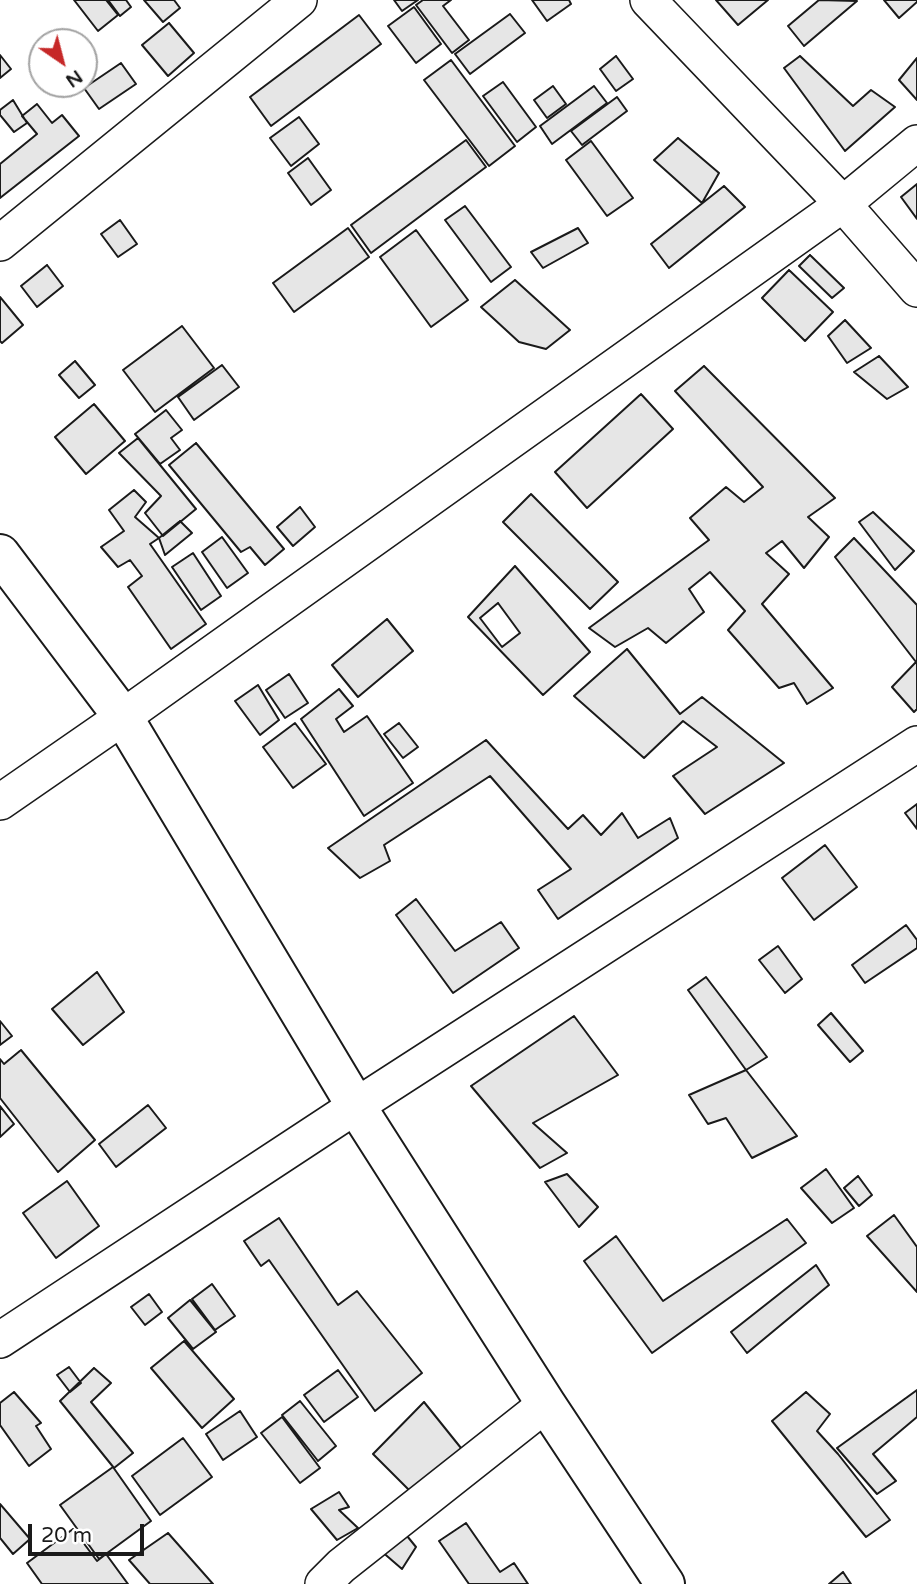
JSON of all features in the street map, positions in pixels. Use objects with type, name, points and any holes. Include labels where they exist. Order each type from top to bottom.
[{"type":"street","points":[[0,243],[299,0]]},
{"type":"street","points":[[648,0],[843,204],[917,289]]},
{"type":"street","points":[[0,802],[843,204],[917,144]]},
{"type":"street","points":[[0,554],[123,717],[356,1106],[546,1404],[665,1584]]},
{"type":"street","points":[[0,1340],[356,1106],[917,744]]},
{"type":"street","points":[[323,1584],[341,1566],[546,1404]]},
{"type":"building","points":[[74,0],[106,0],[118,15],[98,31]]},
{"type":"building","points":[[108,0],[126,0],[131,7],[120,16]]},
{"type":"building","points":[[144,0],[174,0],[180,8],[163,22]]},
{"type":"building","points":[[394,0],[418,0],[402,11]]},
{"type":"building","points":[[423,0],[451,0],[443,6],[469,40],[452,53],[416,5]]},
{"type":"building","points":[[532,0],[569,0],[571,4],[547,21]]},
{"type":"building","points":[[716,0],[768,0],[738,25]]},
{"type":"building","points":[[819,0],[857,1],[804,46],[788,26]]},
{"type":"building","points":[[884,0],[917,0],[917,2],[899,18]]},
{"type":"building","points":[[414,7],[441,44],[416,63],[388,26]]},
{"type":"building","points":[[510,14],[525,33],[470,74],[455,54]]},
{"type":"building","points":[[359,15],[381,44],[271,126],[250,97]]},
{"type":"building","points":[[169,23],[194,53],[168,76],[142,45]]},
{"type":"building","points":[[0,55],[11,69],[0,78]]},
{"type":"building","points":[[616,56],[633,79],[616,91],[600,69]]},
{"type":"building","points":[[800,56],[853,106],[871,90],[895,107],[845,151],[784,68]]},
{"type":"building","points":[[917,58],[917,100],[899,80]]},
{"type":"building","points":[[451,60],[515,146],[489,166],[424,80]]},
{"type":"building","points":[[121,63],[136,84],[99,109],[91,98],[98,98],[98,79]]},
{"type":"building","points":[[503,82],[536,127],[517,142],[483,96]]},
{"type":"building","points":[[553,86],[566,104],[547,118],[534,100]]},
{"type":"building","points":[[594,86],[607,103],[552,144],[540,126]]},
{"type":"building","points":[[617,97],[627,111],[582,145],[571,131]]},
{"type":"building","points":[[13,100],[27,123],[14,132],[0,115],[0,110]]},
{"type":"building","points":[[37,104],[52,123],[62,115],[79,136],[0,198],[0,164],[37,134],[22,116]]},
{"type":"building","points":[[299,117],[319,144],[291,166],[270,138]]},
{"type":"building","points":[[678,138],[719,173],[702,203],[654,160]]},
{"type":"building","points":[[466,140],[486,167],[371,253],[351,225]]},
{"type":"building","points":[[591,141],[633,198],[607,216],[566,160]]},
{"type":"building","points":[[308,158],[331,190],[311,205],[288,173]]},
{"type":"building","points":[[917,184],[917,219],[901,197]]},
{"type":"building","points":[[724,186],[745,207],[669,268],[651,244]]},
{"type":"building","points":[[465,206],[511,267],[491,282],[445,220]]},
{"type":"building","points":[[120,220],[137,244],[118,257],[101,234]]},
{"type":"building","points":[[348,228],[369,257],[294,312],[273,283]]},
{"type":"building","points":[[578,228],[588,243],[543,268],[531,252]]},
{"type":"building","points":[[416,230],[468,300],[431,327],[380,257]]},
{"type":"building","points":[[810,255],[844,288],[832,298],[799,266]]},
{"type":"building","points":[[47,265],[63,286],[37,307],[21,286]]},
{"type":"building","points":[[789,270],[833,312],[805,341],[762,298]]},
{"type":"building","points":[[515,280],[570,330],[546,349],[519,342],[481,307]]},
{"type":"building","points":[[0,297],[23,325],[2,343],[0,341]]},
{"type":"building","points":[[845,320],[871,348],[847,363],[828,336]]},
{"type":"building","points":[[182,326],[214,368],[155,412],[123,370]]},
{"type":"building","points":[[879,356],[908,387],[887,399],[854,372]]},
{"type":"building","points":[[75,361],[95,385],[79,398],[59,375]]},
{"type":"building","points":[[222,365],[239,387],[194,420],[178,397]]},
{"type":"building","points":[[704,366],[835,498],[808,517],[829,537],[804,568],[782,541],[766,553],[789,574],[762,604],[833,688],[807,704],[794,683],[779,688],[728,630],[745,611],[710,572],[689,589],[704,612],[666,643],[648,628],[615,647],[589,628],[709,540],[690,518],[726,487],[744,502],[763,487],[675,391]]},
{"type":"building","points":[[641,394],[673,429],[587,508],[555,472]]},
{"type":"building","points":[[94,404],[125,441],[86,474],[55,437]]},
{"type":"building","points":[[166,410],[182,430],[171,438],[180,450],[160,464],[135,434]]},
{"type":"building","points":[[138,438],[196,509],[163,536],[145,513],[161,496],[119,453]]},
{"type":"building","points":[[196,443],[284,549],[265,565],[250,547],[241,552],[169,465]]},
{"type":"building","points":[[134,490],[146,502],[135,517],[159,538],[150,544],[206,624],[171,649],[128,587],[142,576],[130,560],[118,567],[101,547],[124,531],[109,510]]},
{"type":"building","points":[[531,494],[618,582],[590,609],[503,522]]},
{"type":"building","points":[[300,507],[315,527],[293,546],[277,527]]},
{"type":"building","points":[[873,512],[914,551],[895,570],[859,522]]},
{"type":"building","points":[[180,521],[192,533],[165,555],[159,538]]},
{"type":"building","points":[[222,537],[248,573],[227,588],[202,552]]},
{"type":"building","points":[[854,538],[917,605],[917,709],[914,712],[892,687],[916,662],[835,557]]},
{"type":"building","points":[[193,553],[221,596],[201,610],[172,567]]},
{"type":"building","points":[[515,566],[590,652],[543,695],[468,617]]},
{"type":"building","points":[[498,603],[520,633],[502,647],[480,618]]},
{"type":"building","points":[[387,619],[413,651],[358,697],[332,665]]},
{"type":"building","points":[[627,649],[680,714],[702,697],[784,763],[705,814],[673,776],[717,747],[683,721],[644,758],[574,696]]},
{"type":"building","points":[[289,674],[308,703],[285,718],[266,690]]},
{"type":"building","points":[[258,685],[279,720],[260,735],[235,701]]},
{"type":"building","points":[[339,689],[353,706],[336,719],[344,732],[367,716],[413,783],[364,816],[301,719]]},
{"type":"building","points":[[295,723],[326,764],[293,788],[263,747]]},
{"type":"building","points":[[399,723],[418,747],[403,758],[384,734]]},
{"type":"building","points":[[486,740],[568,829],[583,815],[601,835],[622,813],[638,838],[670,818],[678,838],[558,919],[538,890],[571,869],[490,776],[384,845],[390,861],[360,878],[328,848]]},
{"type":"building","points":[[917,804],[917,829],[905,813]]},
{"type":"building","points":[[825,845],[857,887],[814,920],[782,878]]},
{"type":"building","points":[[416,899],[455,951],[501,922],[519,948],[453,993],[396,915]]},
{"type":"building","points":[[906,925],[917,940],[917,948],[865,983],[852,965]]},
{"type":"building","points":[[778,946],[802,979],[785,993],[759,960]]},
{"type":"building","points":[[97,972],[124,1012],[83,1045],[52,1009]]},
{"type":"building","points":[[706,977],[767,1057],[746,1070],[688,990]]},
{"type":"building","points":[[831,1013],[863,1051],[850,1062],[818,1025]]},
{"type":"building","points":[[574,1016],[618,1075],[533,1123],[567,1153],[540,1168],[471,1086]]},
{"type":"building","points":[[0,1021],[12,1036],[0,1045]]},
{"type":"building","points":[[21,1050],[95,1140],[58,1172],[0,1098],[0,1059],[4,1064]]},
{"type":"building","points":[[746,1070],[797,1136],[752,1158],[726,1118],[708,1124],[689,1095]]},
{"type":"building","points":[[148,1105],[166,1128],[116,1167],[99,1144]]},
{"type":"building","points":[[0,1106],[14,1124],[0,1137]]},
{"type":"building","points":[[826,1169],[854,1208],[832,1223],[801,1188]]},
{"type":"building","points":[[567,1174],[598,1207],[579,1227],[545,1182]]},
{"type":"building","points":[[858,1176],[872,1195],[859,1206],[844,1188]]},
{"type":"building","points":[[67,1181],[99,1226],[56,1258],[23,1213]]},
{"type":"building","points":[[894,1215],[917,1247],[917,1292],[867,1236]]},
{"type":"building","points":[[279,1218],[338,1305],[357,1291],[422,1373],[375,1411],[269,1260],[261,1266],[244,1241]]},
{"type":"building","points":[[787,1219],[806,1243],[652,1353],[584,1261],[616,1236],[663,1301]]},
{"type":"building","points":[[816,1265],[829,1285],[747,1353],[731,1332]]},
{"type":"building","points":[[212,1284],[235,1316],[215,1330],[192,1299]]},
{"type":"building","points":[[149,1294],[162,1312],[145,1325],[131,1307]]},
{"type":"building","points":[[190,1300],[216,1332],[193,1349],[168,1318]]},
{"type":"building","points":[[184,1341],[234,1399],[202,1428],[151,1368]]},
{"type":"building","points":[[69,1367],[81,1383],[70,1392],[57,1375]]},
{"type":"building","points":[[94,1368],[111,1383],[91,1402],[133,1453],[114,1468],[60,1401]]},
{"type":"building","points":[[338,1370],[358,1397],[324,1422],[304,1395]]},
{"type":"building","points":[[917,1390],[917,1417],[873,1454],[896,1481],[877,1494],[837,1448]]},
{"type":"building","points":[[14,1392],[41,1423],[36,1426],[51,1449],[29,1466],[0,1425],[0,1403]]},
{"type":"building","points":[[806,1392],[830,1414],[817,1431],[890,1520],[866,1537],[772,1421]]},
{"type":"building","points":[[300,1401],[336,1446],[318,1461],[282,1415]]},
{"type":"building","points":[[424,1402],[465,1453],[414,1495],[373,1454]]},
{"type":"building","points":[[240,1411],[257,1437],[223,1460],[206,1434]]},
{"type":"building","points":[[282,1417],[320,1468],[300,1483],[261,1433]]},
{"type":"building","points":[[183,1438],[212,1477],[160,1515],[132,1476]]},
{"type":"building","points":[[113,1467],[151,1521],[99,1559],[60,1505]]},
{"type":"building","points":[[339,1492],[349,1507],[339,1510],[358,1528],[337,1540],[311,1509]]},
{"type":"building","points":[[0,1504],[30,1539],[13,1554],[0,1538]]},
{"type":"building","points":[[466,1523],[500,1572],[514,1563],[528,1584],[469,1584],[439,1541]]},
{"type":"building","points":[[73,1529],[97,1561],[106,1554],[128,1584],[42,1584],[27,1563]]},
{"type":"building","points":[[403,1531],[416,1547],[402,1569],[380,1550]]},
{"type":"building","points":[[168,1533],[213,1584],[150,1584],[129,1560]]},
{"type":"building","points":[[843,1572],[851,1584],[829,1584]]}]
